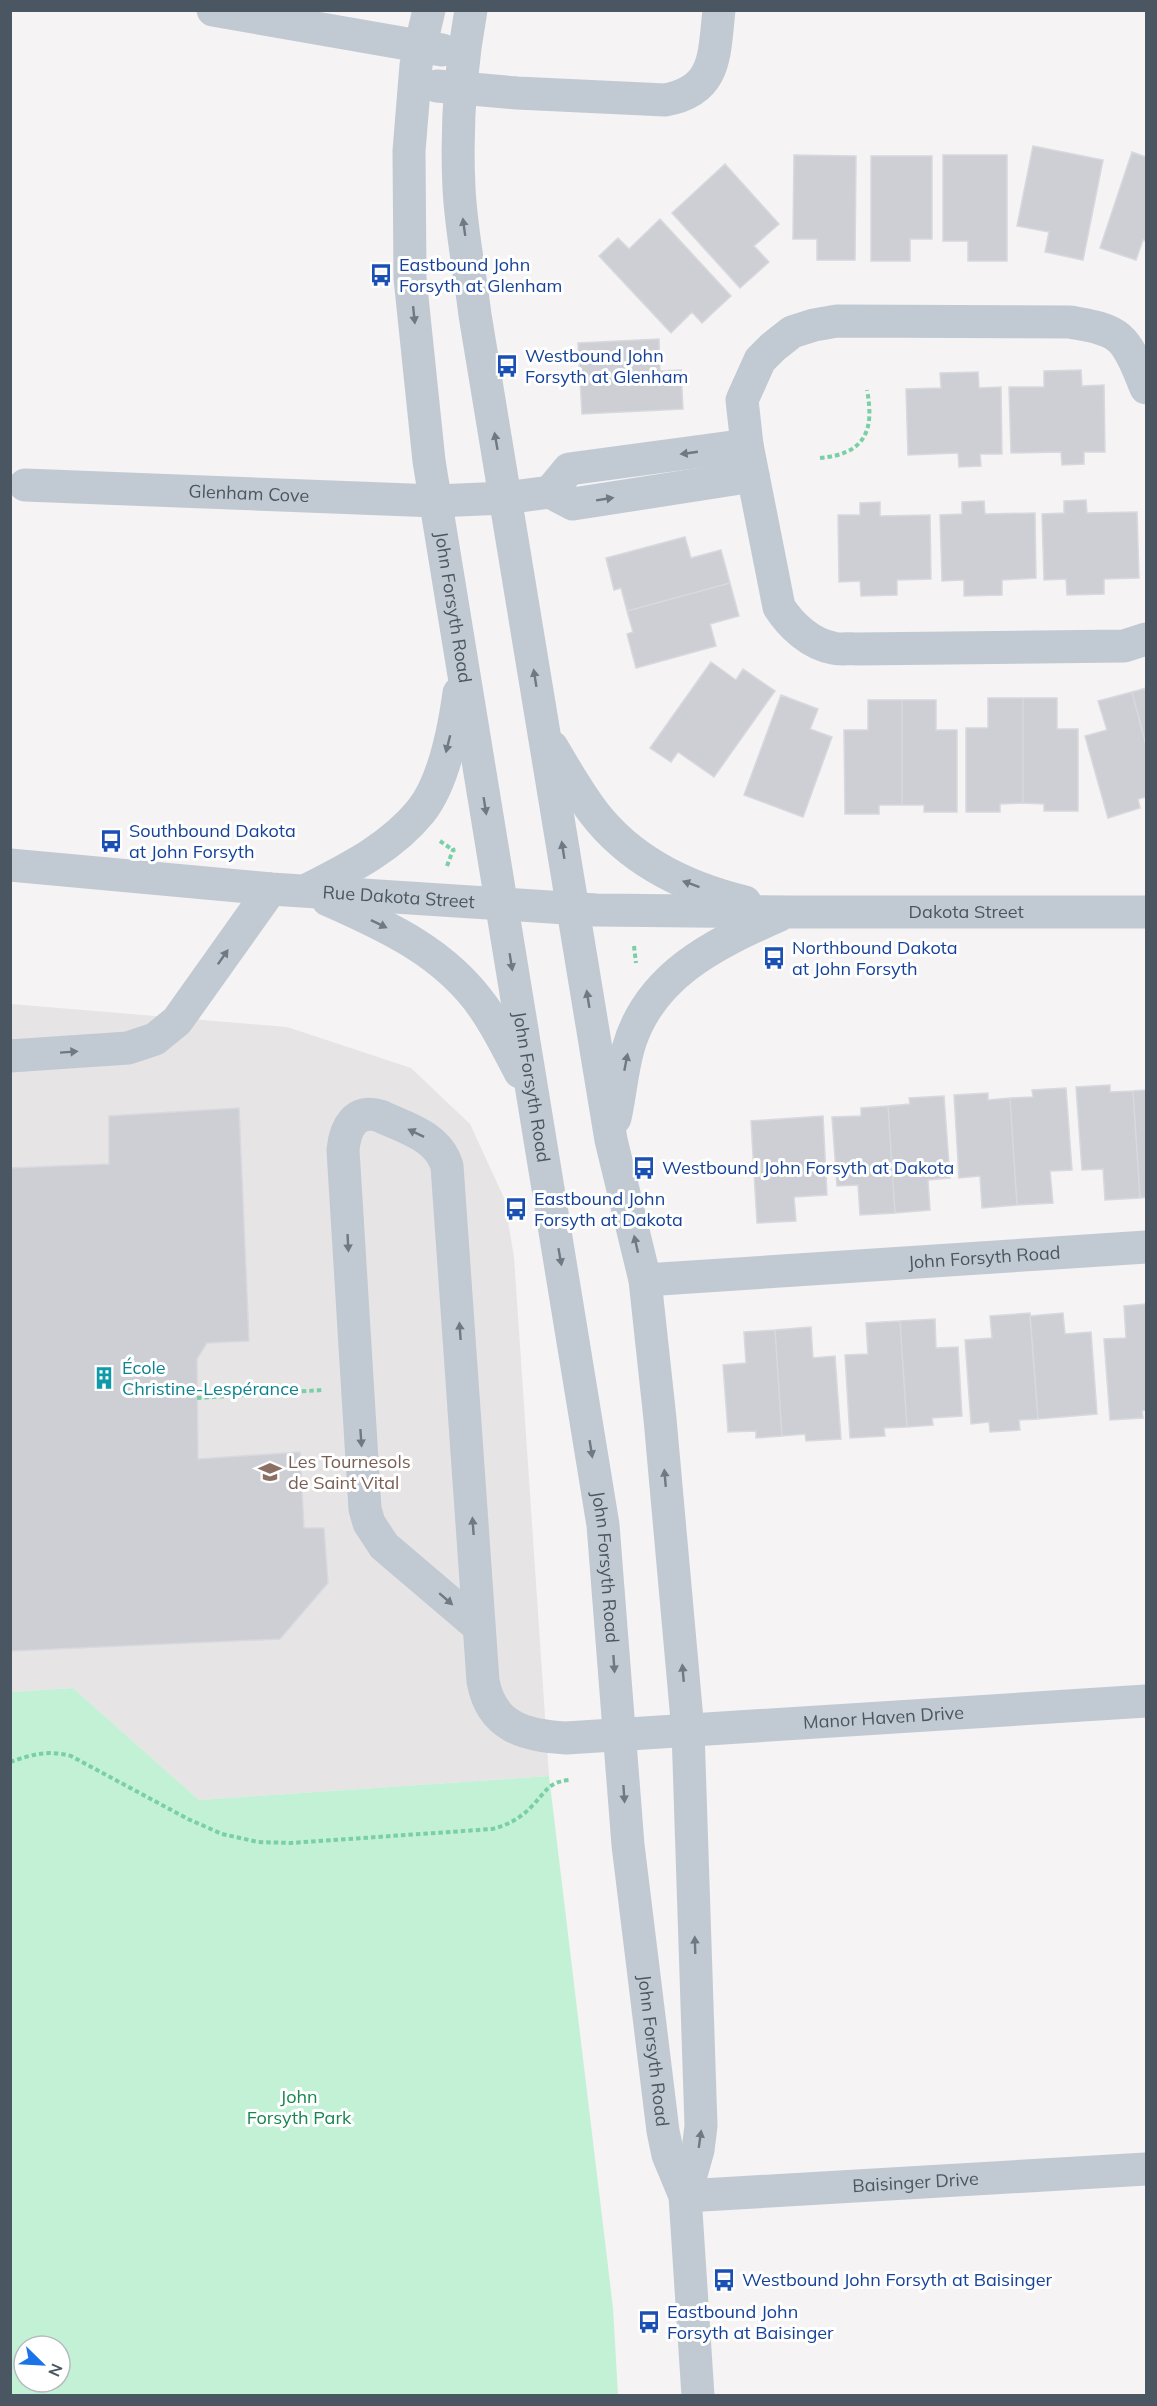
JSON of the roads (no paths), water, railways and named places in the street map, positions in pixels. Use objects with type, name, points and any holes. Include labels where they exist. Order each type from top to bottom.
[{"type":"street","points":[[213,10],[463,54]]},
{"type":"street","name":"John Forsyth Road","points":[[429,10],[420,46],[409,151],[411,278],[429,461],[603,1525],[628,1845],[663,2131],[668,2155],[685,2196],[698,2396]]},
{"type":"street","name":"John Forsyth Road","points":[[471,10],[463,54],[457,130],[459,190],[475,315],[611,1140],[645,1280],[660,1419],[688,1731],[702,2126],[685,2196]]},
{"type":"street","points":[[415,84],[664,100],[679,97],[700,86],[711,68],[719,10]]},
{"type":"street","points":[[1146,388],[1129,350],[1119,337],[1094,327],[1070,322],[837,321],[792,332],[760,360],[742,400],[750,460],[779,608],[788,621],[810,639],[832,648],[1124,646],[1146,639]]},
{"type":"street","name":"Glenham Cove","points":[[25,485],[436,501],[471,500],[550,492],[569,469],[750,460]]},
{"type":"street","points":[[307,890],[356,865],[390,842],[422,810],[440,775],[455,715],[462,666]]},
{"type":"street","points":[[544,736],[594,813],[624,847],[646,862],[684,882],[735,900],[788,912]]},
{"type":"street","name":"Rue Dakota Street","points":[[10,865],[271,889],[501,905],[788,912]]},
{"type":"street","points":[[10,1056],[128,1048],[155,1039],[177,1022],[271,889]]},
{"type":"street","points":[[307,890],[402,934],[452,970],[484,1008],[533,1096]]},
{"type":"street","points":[[611,1140],[628,1048],[646,1007],[673,975],[711,949],[742,932],[788,912]]},
{"type":"street","name":"Dakota Street","points":[[788,912],[1146,912]]},
{"type":"street","name":"Manor Haven Drive","points":[[478,1626],[384,1546],[369,1523],[365,1509],[343,1150],[344,1139],[354,1120],[361,1114],[371,1113],[431,1140],[444,1155],[447,1166],[477,1577],[478,1626],[485,1692],[489,1704],[507,1723],[525,1732],[544,1737],[566,1738],[1146,1701]]},
{"type":"street","name":"John Forsyth Road","points":[[645,1280],[1146,1247]]},
{"type":"street","name":"Baisinger Drive","points":[[685,2196],[1146,2169]]},
{"type":"place","name":"Eastbound John Forsyth at Glenham","points":[[381,275]]},
{"type":"place","name":"Westbound John Forsyth at Glenham","points":[[507,366]]},
{"type":"place","name":"Southbound Dakota at John Forsyth","points":[[111,841]]},
{"type":"place","name":"Northbound Dakota at John Forsyth","points":[[774,958]]},
{"type":"place","name":"Westbound John Forsyth at Dakota","points":[[644,1168]]},
{"type":"place","name":"Eastbound John Forsyth at Dakota","points":[[516,1209]]},
{"type":"place","name":"École Christine-Lespérance","points":[[104,1378]]},
{"type":"place","name":"Les Tournesols de Saint Vital","points":[[270,1472]]},
{"type":"place","name":"Westbound John Forsyth at Baisinger","points":[[724,2280]]},
{"type":"place","name":"Eastbound John Forsyth at Baisinger","points":[[649,2322]]},
{"type":"park label","name":"John Forsyth Park","points":[[299,2107]]}]
